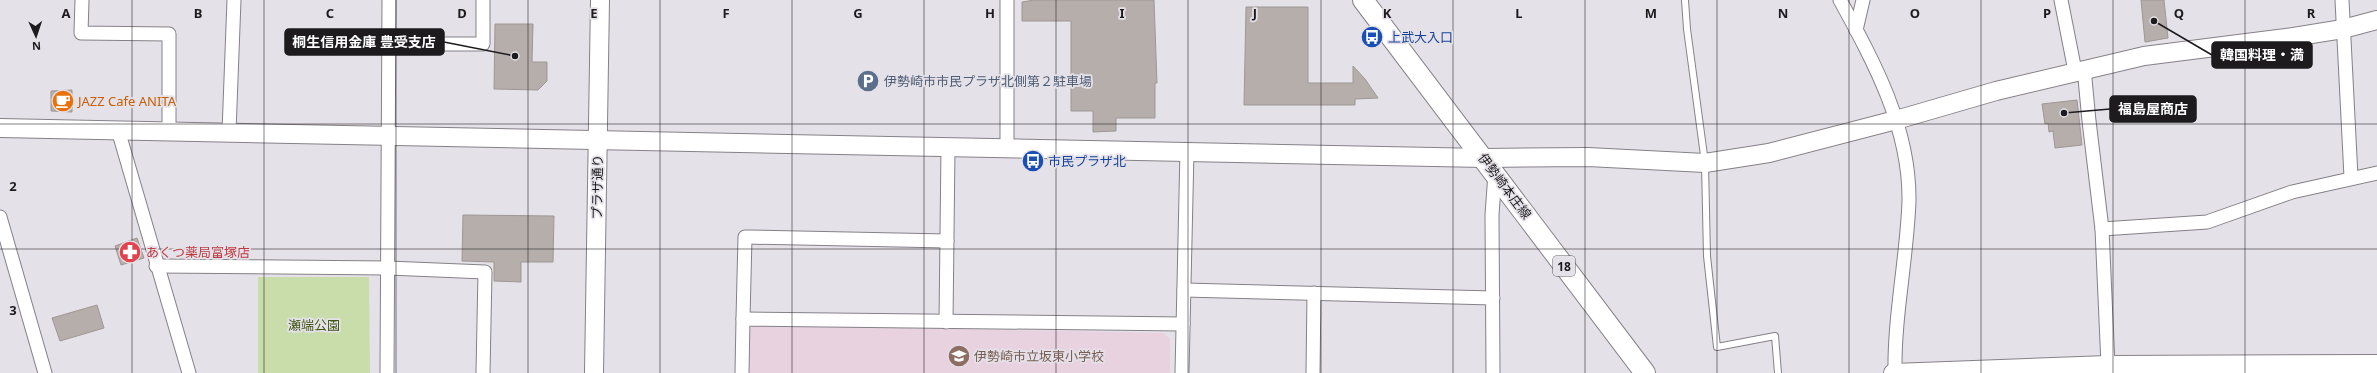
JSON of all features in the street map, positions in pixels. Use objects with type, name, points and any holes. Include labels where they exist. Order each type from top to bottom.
[{"type":"main road","name":"伊勢崎本庄線","points":[[1363,0],[1645,373]]},
{"type":"street","points":[[82,0],[81,33],[169,34],[169,131]]},
{"type":"street","points":[[229,132],[231,37],[234,0]]},
{"type":"street","points":[[387,373],[389,0]]},
{"type":"street","points":[[388,44],[483,44],[483,0]]},
{"type":"street","name":"プラザ通り","points":[[594,373],[600,0]]},
{"type":"street","points":[[1007,0],[1007,148]]},
{"type":"street","points":[[1840,0],[1884,87],[1896,120],[1906,160],[1908,201],[1894,373],[2108,365],[2377,364]]},
{"type":"street","points":[[1856,30],[1862,0]]},
{"type":"street","points":[[2061,0],[2080,70],[2102,229],[2108,365]]},
{"type":"street","points":[[2342,0],[2351,177]]},
{"type":"street","points":[[0,128],[389,135],[948,148],[1187,151],[1490,166],[1588,157],[1705,163],[1769,153],[1896,120],[1996,91],[2144,56],[2286,38],[2344,29],[2377,20]]},
{"type":"street","points":[[118,130],[156,266],[189,373]]},
{"type":"street","points":[[946,322],[948,148]]},
{"type":"street","points":[[1182,373],[1187,151]]},
{"type":"street","points":[[1490,166],[1492,215],[1493,373]]},
{"type":"street","points":[[2102,229],[2207,222],[2292,192],[2351,177],[2377,173]]},
{"type":"street","points":[[0,217],[3,237],[46,373]]},
{"type":"street","points":[[742,373],[745,237],[947,242]]},
{"type":"street","points":[[156,266],[388,268],[485,272],[483,373]]},
{"type":"street","points":[[1184,290],[1493,298]]},
{"type":"street","points":[[1313,373],[1314,293]]},
{"type":"street","points":[[743,319],[1183,324]]},
{"type":"lane","points":[[1685,0],[1687,29],[1705,163],[1707,256],[1716,347],[1775,336],[1778,373]]},
{"type":"shaded area","name":"伊勢崎市立坂東小学校","points":[[755,325],[1164,333],[1170,339],[1170,373],[747,373],[748,331]]},
{"type":"green space","name":"瀬端公園","points":[[258,277],[369,277],[370,373],[258,373]]},
{"type":"building","points":[[1034,0],[1154,0],[1157,83],[1155,83],[1155,118],[1116,118],[1116,131],[1093,132],[1093,111],[1071,111],[1071,21],[1022,21],[1022,2]]},
{"type":"building","points":[[2141,0],[2164,0],[2168,38],[2145,42]]},
{"type":"building","points":[[1246,7],[1308,7],[1308,83],[1353,83],[1353,66],[1365,79],[1378,98],[1355,99],[1355,105],[1244,105]]},
{"type":"building","points":[[495,24],[533,24],[532,62],[547,62],[547,81],[538,90],[494,89]]},
{"type":"building","points":[[72,90],[72,112],[51,111],[51,91]]},
{"type":"building","points":[[2077,100],[2082,145],[2055,148],[2053,131],[2049,132],[2048,123],[2045,124],[2042,104]]},
{"type":"building","points":[[463,215],[554,216],[553,262],[521,262],[521,282],[494,281],[494,262],[462,261]]},
{"type":"building","points":[[137,238],[144,258],[121,265],[115,246]]},
{"type":"building","points":[[97,305],[104,328],[60,341],[52,318]]},
{"type":"place","name":"韓国料理・満","points":[[2154,21]]},
{"type":"place","name":"上武大入口","points":[[1372,37]]},
{"type":"place","name":"桐生信用金庫 豊受支店","points":[[515,56]]},
{"type":"place","name":"伊勢崎市市民プラザ北側第２駐車場","points":[[868,81]]},
{"type":"place","name":"JAZZ Cafe ANITA","points":[[63,101]]},
{"type":"place","name":"福島屋商店","points":[[2064,113]]},
{"type":"place","name":"市民プラザ北","points":[[1033,161]]},
{"type":"place","name":"あくつ薬局富塚店","points":[[130,252]]},
{"type":"place","name":"伊勢崎市立坂東小学校","points":[[959,356]]}]
